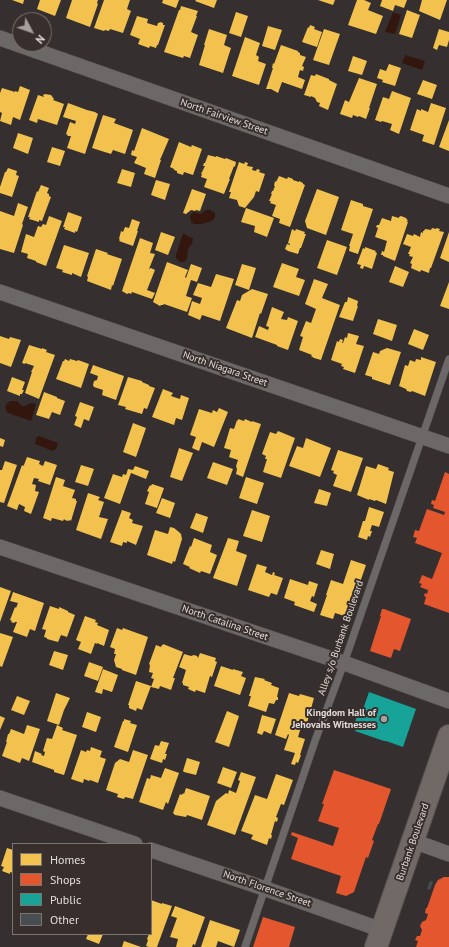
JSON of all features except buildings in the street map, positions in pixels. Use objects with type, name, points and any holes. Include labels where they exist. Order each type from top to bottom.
[{"type":"main road","name":"Burbank Boulevard","points":[[379,939],[449,736]]},
{"type":"street","name":"North Fairview Street","points":[[0,38],[449,196]]},
{"type":"street","name":"North Niagara Street","points":[[0,292],[449,446]]},
{"type":"street","name":"North Catalina Street","points":[[0,547],[344,663],[449,701]]},
{"type":"street","points":[[0,798],[132,843]]},
{"type":"street","points":[[413,841],[449,854]]},
{"type":"street","name":"North Florence Street","points":[[152,850],[266,889],[379,939]]},
{"type":"lane","name":"Alley s/o Burbank Boulevard","points":[[245,947],[266,889],[315,741],[344,663],[449,359]]},
{"type":"shaded area","points":[[393,12],[401,15],[395,34],[385,32]]},
{"type":"shaded area","points":[[405,55],[425,61],[422,70],[402,63]]},
{"type":"shaded area","points":[[206,210],[210,210],[215,213],[213,220],[201,224],[194,224],[191,222],[190,216],[193,212],[200,214]]},
{"type":"shaded area","points":[[183,233],[193,238],[192,244],[188,249],[187,259],[180,262],[176,258],[176,255]]},
{"type":"shaded area","points":[[10,401],[17,401],[22,406],[31,403],[36,404],[31,421],[8,413],[5,407]]},
{"type":"shaded area","points":[[39,436],[58,443],[56,449],[53,451],[35,444],[36,438]]},
{"type":"place","name":"Kingdom Hall of Jehovahs Witnesses","points":[[384,719]]}]
